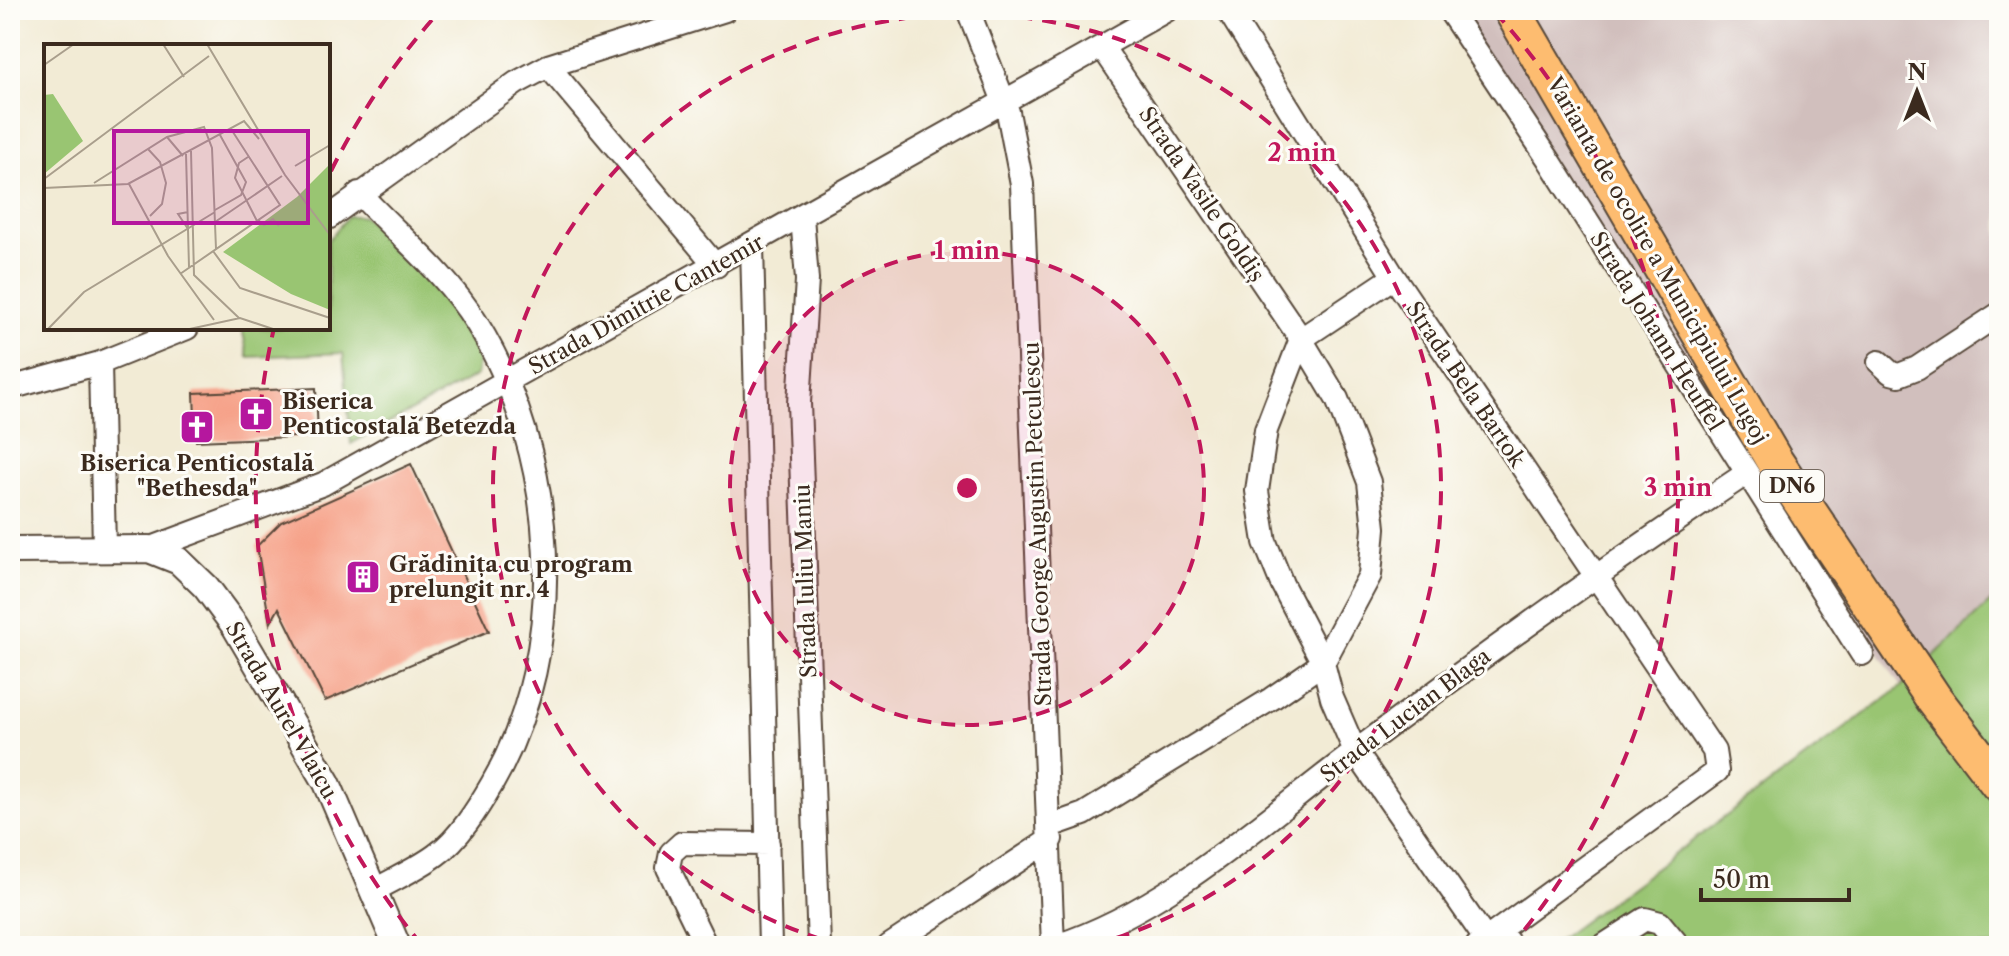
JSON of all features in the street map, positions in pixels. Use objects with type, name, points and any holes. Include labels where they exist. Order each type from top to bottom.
[{"type":"highway","name":"DN6","points":[[1494,10],[1558,106],[1609,173]]},
{"type":"highway","name":"Varianta de ocolire a Municipiului Lugoj","points":[[1512,10],[1775,462],[1934,699],[1999,784]]},
{"type":"highway","name":"DN6","points":[[1529,10],[1609,173]]},
{"type":"street","points":[[330,216],[516,83],[548,66],[725,10]]},
{"type":"street","name":"Strada George Augustin Petculescu","points":[[968,10],[1004,104],[1022,184],[1055,946]]},
{"type":"street","name":"Strada Dimitrie Cantemir","points":[[10,550],[149,549],[323,484],[752,246],[1167,10]]},
{"type":"street","name":"Strada Bela Bartok","points":[[1228,10],[1394,277],[1714,751],[1717,771],[1493,940]]},
{"type":"street","name":"Strada Johann Heuffel","points":[[1449,10],[1549,160],[1862,654]]},
{"type":"street","name":"Strada Vasile Goldiș","points":[[889,946],[1051,833],[1271,699],[1323,663],[1370,575],[1374,528],[1369,482],[1337,399],[1301,339],[1103,48]]},
{"type":"street","points":[[548,66],[716,266]]},
{"type":"street","points":[[359,193],[455,288],[479,325],[506,382],[525,434],[544,547],[539,647],[526,711],[504,763],[476,811],[438,854],[373,891]]},
{"type":"street","name":"Strada Iuliu Maniu","points":[[802,216],[807,280],[799,403],[819,946]]},
{"type":"street","name":"Strada Iuliu Maniu","points":[[752,246],[770,946]]},
{"type":"street","points":[[1394,277],[1301,339],[1278,389],[1266,430],[1257,491],[1265,542],[1323,663],[1332,698],[1355,751],[1493,940]]},
{"type":"street","points":[[1879,362],[1891,373],[1909,372],[1999,314]]},
{"type":"street","points":[[10,388],[100,363],[182,330]]},
{"type":"street","points":[[100,363],[104,548]]},
{"type":"street","name":"Strada Lucian Blaga","points":[[1055,946],[1120,920],[1197,872],[1355,751],[1596,575],[1747,473]]},
{"type":"street","name":"Strada Aurel Vlaicu","points":[[149,549],[179,561],[206,587],[235,626],[327,783],[397,946]]},
{"type":"street","points":[[706,946],[668,868],[671,853],[682,843],[768,844]]},
{"type":"street","points":[[1603,946],[1645,919],[1660,923],[1679,946]]},
{"type":"shaded area","points":[[1447,10],[1999,10],[1999,594],[1901,687]]},
{"type":"green space","points":[[348,216],[363,216],[447,300],[480,355],[477,375],[351,444],[343,353],[248,357],[242,330],[330,330],[330,238]]},
{"type":"green space","points":[[1999,594],[1999,946],[1550,946],[1901,687]]},
{"type":"building","name":"Biserica Penticostală Betezda","points":[[316,388],[318,436],[196,441],[194,393]]},
{"type":"building","name":"Grădinița cu program prelungit nr. 4","points":[[411,464],[489,631],[325,701],[279,608],[270,624],[257,546],[281,522]]},
{"type":"place","name":"Biserica Penticostală Betezda","points":[[256,414]]},
{"type":"place","name":"Biserica Penticostală \"Bethesda\"","points":[[197,427]]},
{"type":"place","name":"Grădinița cu program prelungit nr. 4","points":[[363,577]]}]
